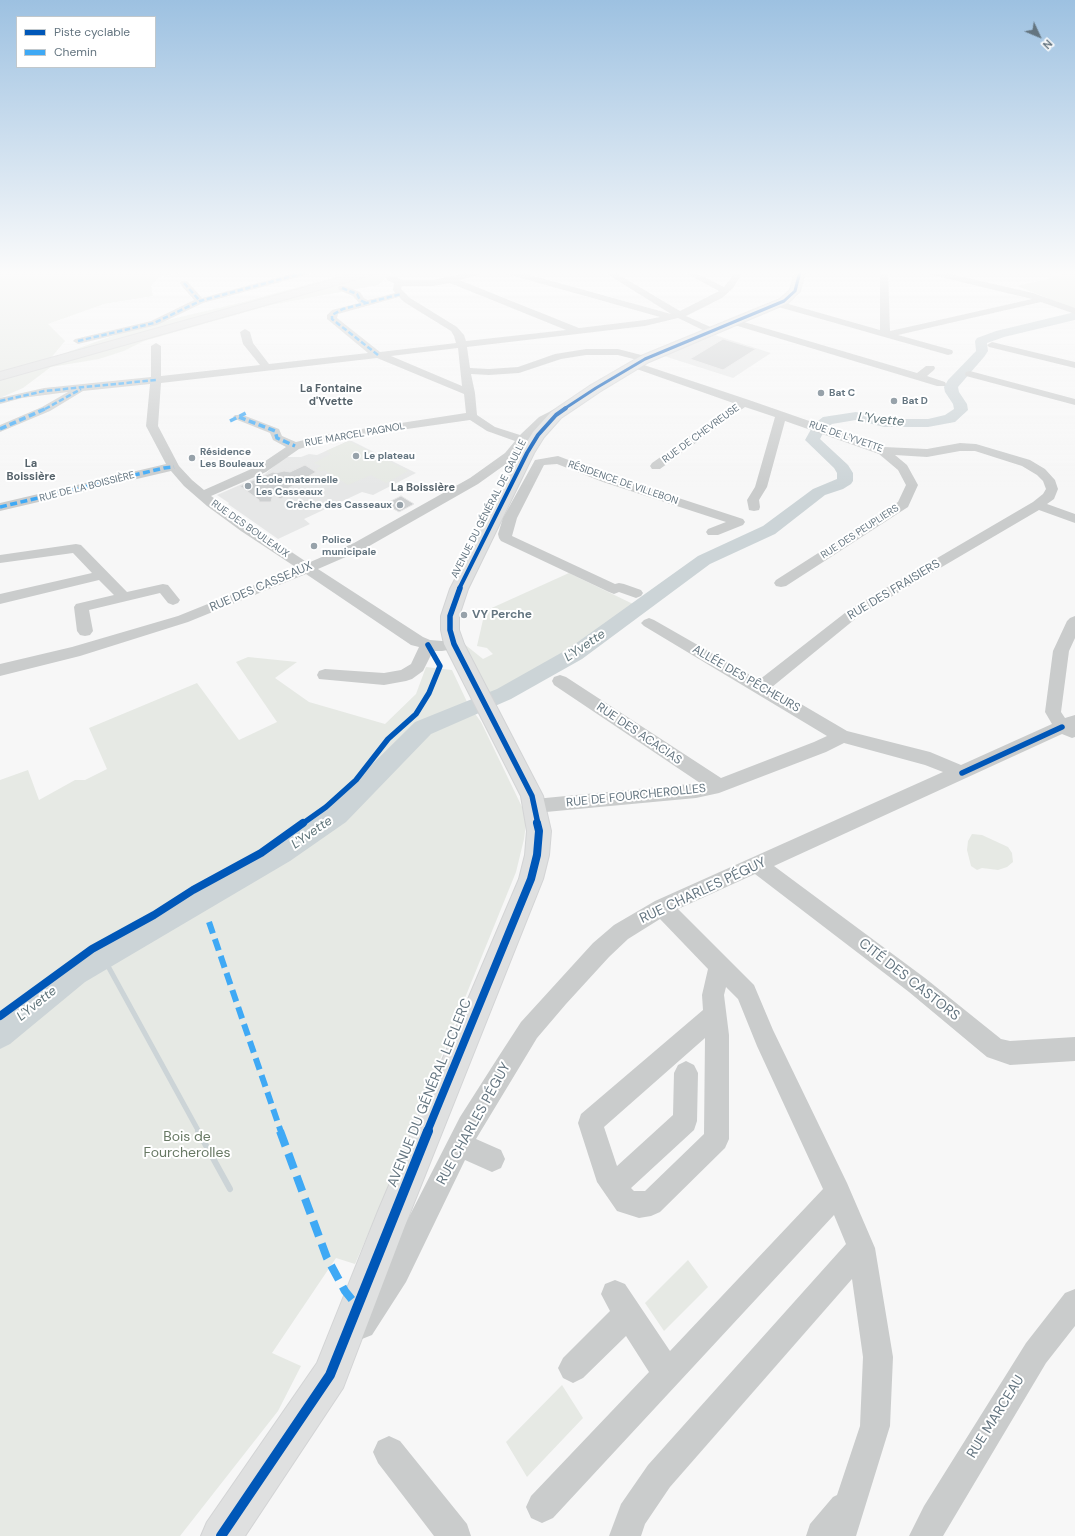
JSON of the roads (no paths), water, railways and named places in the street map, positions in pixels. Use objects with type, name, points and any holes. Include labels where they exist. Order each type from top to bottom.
[{"type":"main road","points":[[0,376],[115,344]]},
{"type":"main road","name":"AVENUE DU GÉNÉRAL DE GAULLE","points":[[454,644],[450,630],[450,616],[453,603],[503,517],[521,456],[542,430],[565,408],[640,362],[683,344]]},
{"type":"main road","name":"AVENUE DU GÉNÉRAL LECLERC","points":[[221,1536],[330,1375],[387,1230],[531,878],[539,842],[539,825],[535,806],[527,785],[454,644]]},
{"type":"street","points":[[248,344],[262,360],[266,368]]},
{"type":"street","points":[[364,344],[378,355],[470,393]]},
{"type":"street","points":[[0,401],[44,391],[266,368],[474,344]]},
{"type":"street","points":[[807,344],[941,384]]},
{"type":"street","points":[[919,344],[948,352]]},
{"type":"street","points":[[462,345],[470,393],[472,416],[491,429],[523,440]]},
{"type":"street","points":[[992,345],[1075,365]]},
{"type":"street","name":"RUE DES BOULEAUX","points":[[156,346],[156,380],[152,426],[174,468],[203,495],[246,528],[417,641],[428,645],[442,646],[454,644]]},
{"type":"street","name":"RUE DE L'YVETTE","points":[[466,371],[489,372],[519,370],[537,365],[559,356],[586,352],[618,352],[640,362],[745,402],[883,451],[927,453],[960,448],[976,448],[1026,463],[1041,472],[1049,480],[1052,489],[1049,496],[1038,505]]},
{"type":"street","points":[[919,377],[930,368]]},
{"type":"street","points":[[970,374],[1075,402]]},
{"type":"street","points":[[0,429],[46,409],[82,388]]},
{"type":"street","name":"RUE DE CHEVREUSE","points":[[656,466],[745,402]]},
{"type":"street","points":[[521,456],[523,440],[530,430],[543,419],[565,408]]},
{"type":"street","points":[[754,507],[753,500],[761,487],[781,415]]},
{"type":"street","points":[[239,416],[275,431],[277,438],[295,446]]},
{"type":"street","name":"RUE MARCEL PAGNOL","points":[[203,495],[262,470],[295,446],[329,438],[472,416]]},
{"type":"street","name":"RUE DES PEUPLIERS","points":[[781,583],[903,504],[912,485],[903,468],[883,451]]},
{"type":"street","name":"RUE DES CASSEAUX","points":[[0,670],[88,648],[178,609],[306,569],[372,540],[466,486],[504,460],[521,456]]},
{"type":"street","name":"RÉSIDENCE DE VILLEBON","points":[[636,593],[619,587],[614,589],[506,538],[503,517],[539,464],[547,461],[558,460],[607,479],[738,522],[713,532]]},
{"type":"street","name":"RUE DE LA BOISSIÈRE","points":[[0,507],[164,468],[174,468]]},
{"type":"street","points":[[1038,505],[1075,519]]},
{"type":"street","name":"RUE DES FRAISIERS","points":[[760,688],[855,612],[1038,505]]},
{"type":"street","points":[[0,559],[76,548],[124,597]]},
{"type":"street","points":[[0,599],[102,575]]},
{"type":"street","points":[[85,631],[81,607],[164,588],[178,609]]},
{"type":"street","points":[[1071,727],[1052,712],[1061,651],[1075,621]]},
{"type":"street","name":"ALLÉE DES PÊCHEURS","points":[[650,623],[842,736]]},
{"type":"street","points":[[325,675],[384,679],[406,676],[417,667],[428,645]]},
{"type":"street","name":"RUE DES ACACIAS","points":[[560,681],[719,786]]},
{"type":"street","name":"RUE CHARLES PÉGUY","points":[[330,1375],[396,1272],[459,1145],[505,1067],[529,1030],[601,950],[621,932],[662,907],[758,865],[871,812],[1071,727]]},
{"type":"street","points":[[842,736],[930,759],[945,764],[962,773]]},
{"type":"street","name":"RUE DE FOURCHEROLLES","points":[[535,806],[696,791],[719,786],[820,747],[842,736]]},
{"type":"street","name":"CITÉ DES CASTORS","points":[[758,865],[918,985],[995,1049],[1010,1053],[1075,1049]]},
{"type":"street","points":[[662,907],[746,992],[765,1038],[838,1192],[861,1248],[878,1357],[874,1426],[840,1536]]},
{"type":"street","points":[[715,1015],[590,1123],[606,1173],[626,1202],[639,1205],[651,1203],[716,1139],[717,1035],[715,1015],[713,995],[720,966]]},
{"type":"street","points":[[614,1186],[685,1121],[686,1073]]},
{"type":"street","points":[[459,1145],[492,1159]]},
{"type":"street","points":[[542,1507],[838,1192]]},
{"type":"street","points":[[625,1536],[632,1515],[659,1476],[861,1248]]},
{"type":"street","name":"RUE MARCEAU","points":[[925,1536],[935,1517],[1036,1353],[1075,1303]]},
{"type":"street","points":[[573,1368],[621,1304],[668,1374]]},
{"type":"street","points":[[389,1452],[455,1536]]},
{"type":"street","points":[[822,1536],[852,1498]]},
{"type":"waterway","name":"L'Yvette","points":[[0,1034],[75,973],[281,854],[337,815],[423,728],[504,694],[575,654],[704,560],[769,530],[819,492],[837,486],[845,481],[845,473],[840,465],[812,440],[819,427],[828,420],[856,416],[884,423],[928,423],[950,419],[961,410],[960,404],[952,392],[951,387],[978,357],[982,351],[981,344]]},
{"type":"waterway","points":[[103,957],[199,1132]]},
{"type":"waterway","points":[[198,1131],[230,1189]]},
{"type":"place","name":"Bat C","points":[[821,393]]},
{"type":"place","name":"Bat D","points":[[894,401]]},
{"type":"place","name":"Le plateau","points":[[356,456]]},
{"type":"place","name":"Résidence Les Bouleaux","points":[[192,458]]},
{"type":"place","name":"École maternelle Les Casseaux","points":[[248,486]]},
{"type":"place","name":"Crèche des Casseaux","points":[[400,505]]},
{"type":"place","name":"Police municipale","points":[[314,546]]},
{"type":"place","name":"VY Perche","points":[[464,615]]},
{"type":"district","name":"La Fontaine d'Yvette","points":[[331,395]]},
{"type":"district","name":"La Boissière","points":[[31,470]]},
{"type":"district","name":"La Boissière","points":[[423,488]]},
{"type":"park label","name":"Bois de Fourcherolles","points":[[187,1146]]}]
